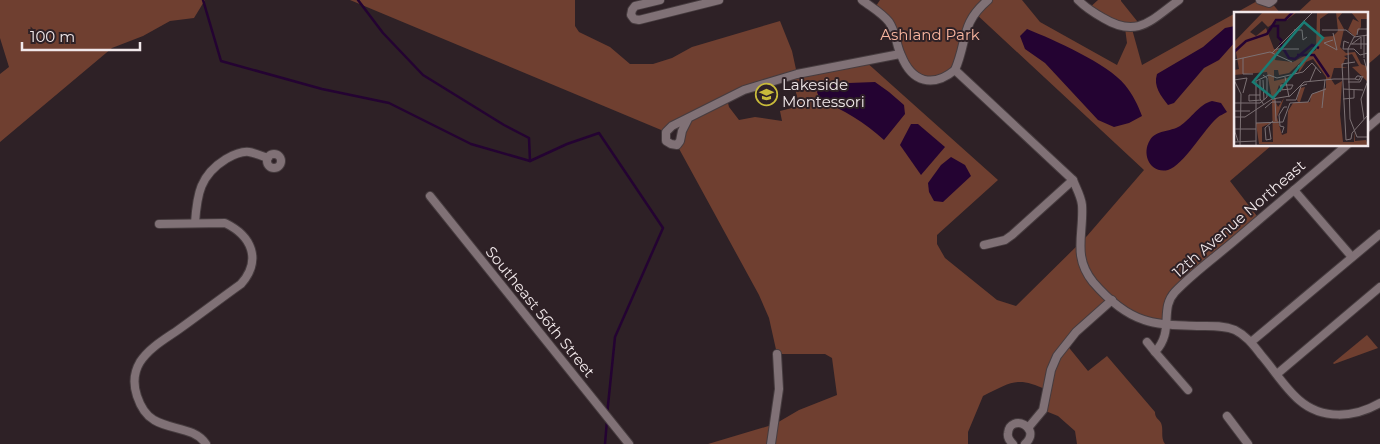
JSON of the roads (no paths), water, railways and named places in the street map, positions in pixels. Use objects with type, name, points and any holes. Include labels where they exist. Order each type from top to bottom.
[{"type":"street","points":[[660,0],[635,6],[632,10],[634,19],[639,20],[719,0]]},
{"type":"street","points":[[862,0],[889,23],[900,54],[910,71],[916,77],[931,81],[941,79],[955,70],[968,24],[978,8],[988,0]]},
{"type":"street","points":[[1078,0],[1088,9],[1110,22],[1118,26],[1132,28],[1144,24],[1179,0]]},
{"type":"street","points":[[1260,0],[1266,3],[1273,0]]},
{"type":"street","points":[[688,119],[744,90],[781,78],[900,54]]},
{"type":"street","points":[[955,70],[1072,180],[1079,194],[1082,207],[1080,253],[1083,263],[1092,280],[1112,300],[1128,312],[1145,321],[1230,328],[1244,335],[1298,399],[1318,411],[1346,415],[1380,403]]},
{"type":"street","points":[[1368,127],[1380,118]]},
{"type":"street","name":"12th Avenue Northeast","points":[[1155,352],[1163,342],[1168,324],[1168,304],[1175,292],[1346,146]]},
{"type":"street","points":[[195,223],[200,188],[206,176],[216,166],[240,153],[249,152],[268,158]]},
{"type":"street","points":[[984,245],[1005,240],[1012,235],[1072,180]]},
{"type":"street","points":[[1294,190],[1352,257]]},
{"type":"street","name":"Southeast 56th Street","points":[[430,196],[629,444]]},
{"type":"street","points":[[158,224],[225,224],[235,228],[242,234],[252,251],[250,270],[241,284],[150,350],[137,370],[134,385],[138,402],[142,409],[154,420],[194,434],[206,444]]},
{"type":"street","points":[[1250,342],[1380,234]]},
{"type":"street","points":[[1277,374],[1380,287]]},
{"type":"street","points":[[1028,428],[1043,410],[1051,370],[1057,356],[1076,332],[1112,300]]},
{"type":"street","points":[[1147,342],[1188,390]]},
{"type":"street","points":[[771,444],[779,389],[777,354]]},
{"type":"street","points":[[1227,416],[1248,444]]},
{"type":"street","points":[[1013,444],[1008,436],[1012,426],[1022,424],[1028,428],[1030,435],[1025,444]]},
{"type":"waterway","points":[[203,0],[221,61],[322,89],[389,103],[471,144],[530,161],[567,144],[599,133],[663,228],[615,337],[607,415]]},
{"type":"waterway","points":[[358,0],[383,33],[423,75],[504,125],[529,138],[530,161]]},
{"type":"waterway","points":[[605,444],[607,420]]},
{"type":"place","name":"Lakeside Montessori","points":[[766,94]]},
{"type":"park label","name":"Ashland Park","points":[[930,35]]}]
